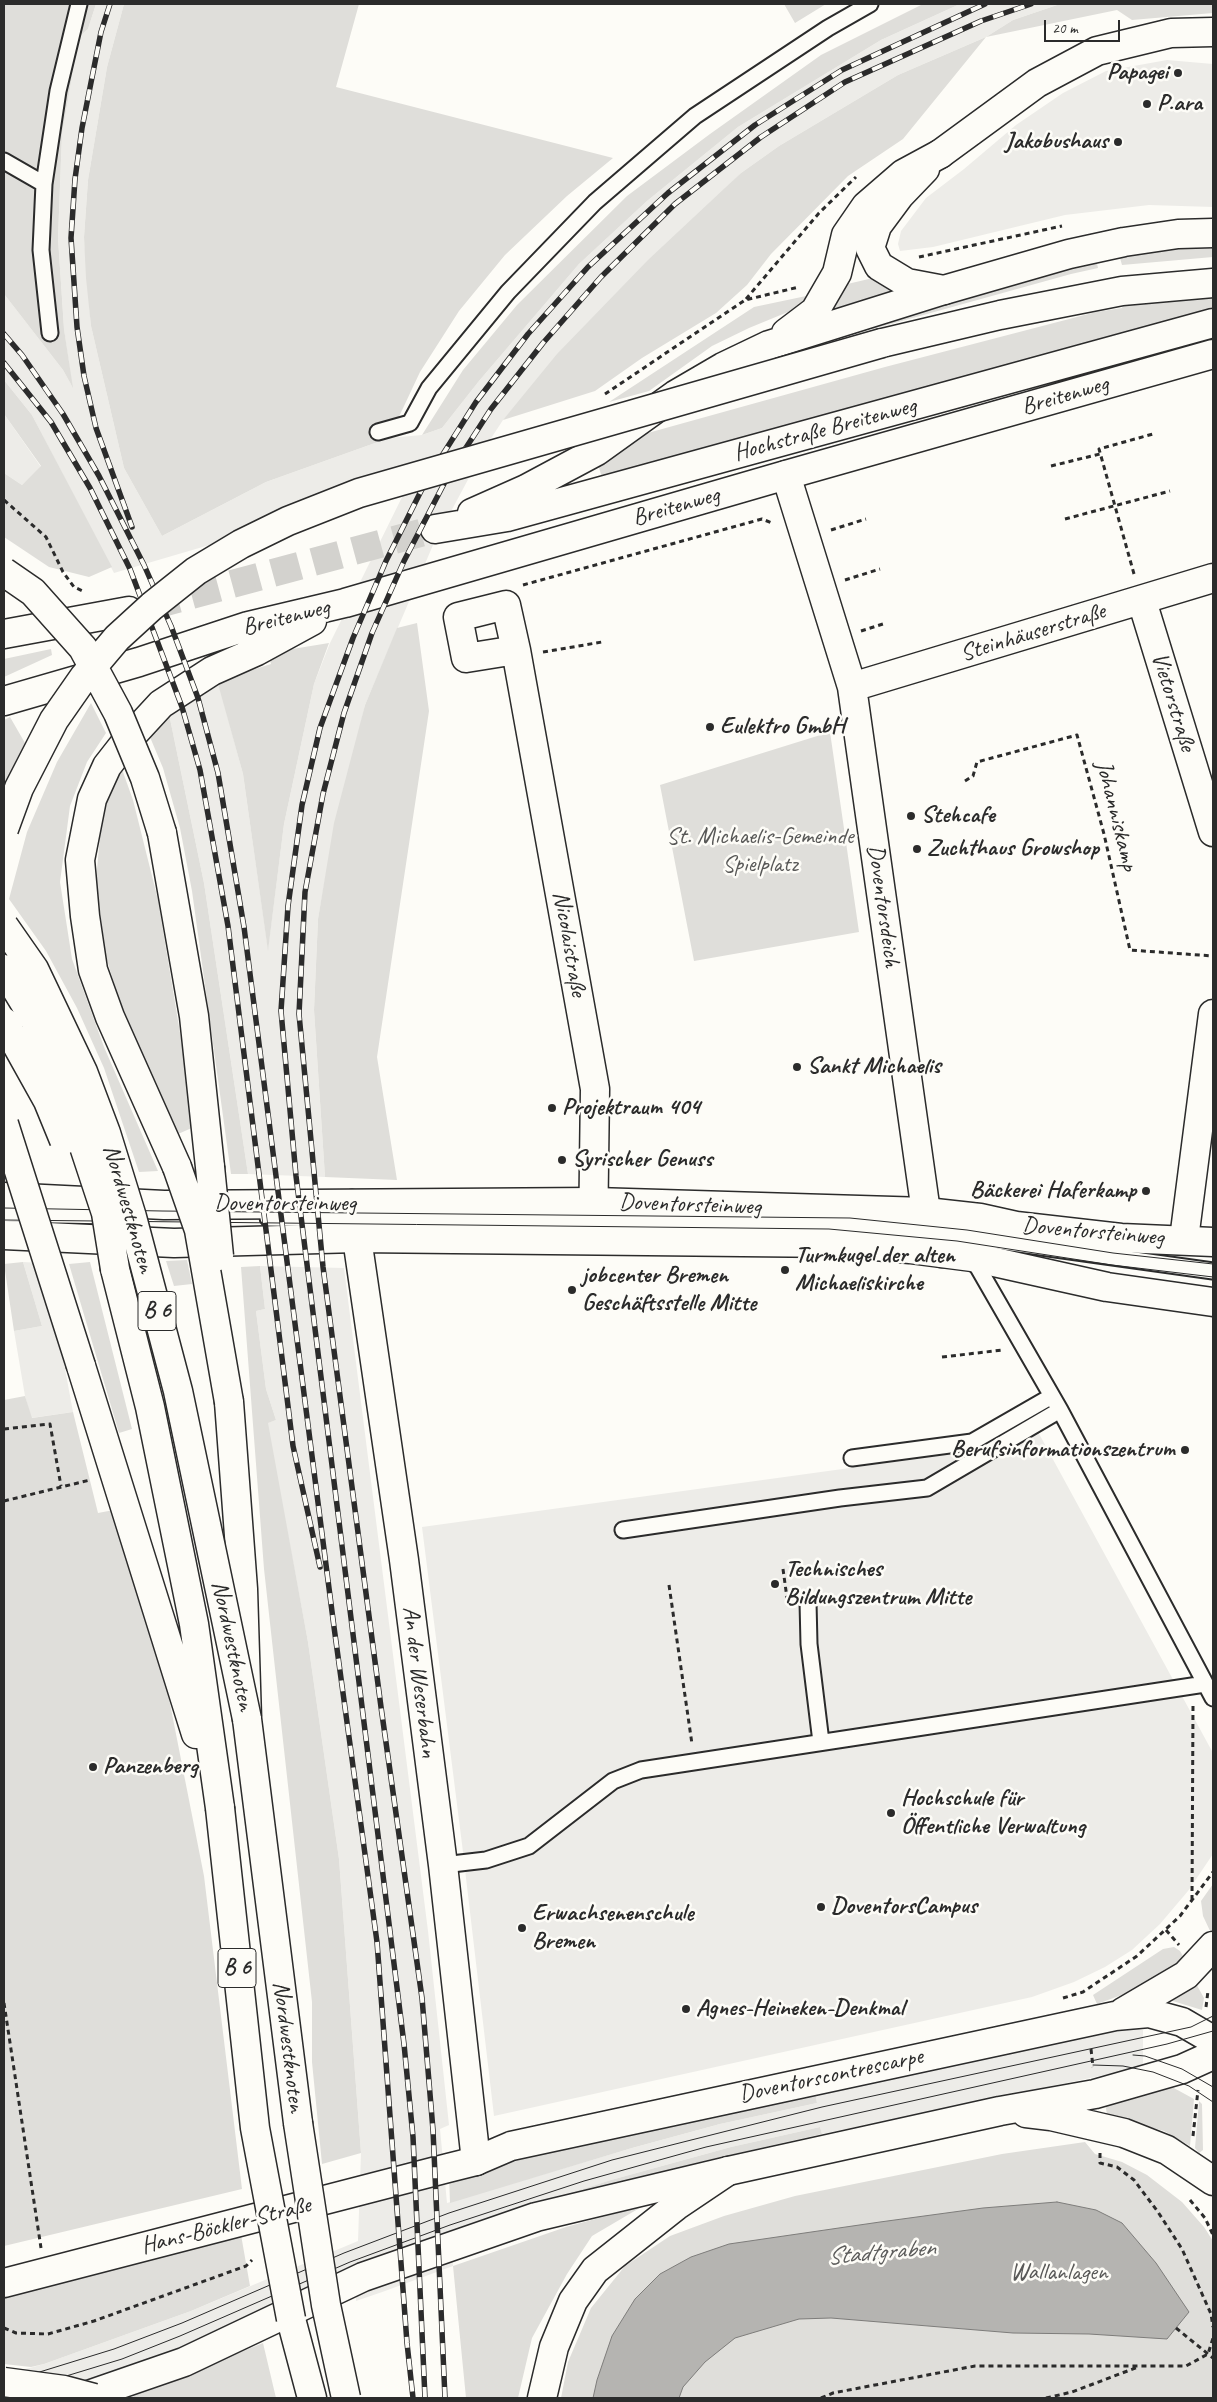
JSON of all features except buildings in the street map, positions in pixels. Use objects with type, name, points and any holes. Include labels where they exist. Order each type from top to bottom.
[{"type":"main road","points":[[769,346],[815,311],[834,278],[846,235],[866,206],[903,174],[940,154],[1038,82],[1097,52],[1171,33],[1213,32]]},
{"type":"main road","points":[[940,154],[900,195],[877,226],[870,248],[879,266],[907,283],[944,290]]},
{"type":"main road","points":[[769,346],[944,290],[1069,254],[1124,242],[1178,234],[1213,233]]},
{"type":"main road","points":[[4,829],[19,788],[50,728],[84,677],[117,638],[152,606],[196,571],[241,544],[288,521],[359,493],[882,343],[1000,315],[1122,291],[1213,283]]},
{"type":"main road","name":"Hochstraße Breitenweg","points":[[769,346],[723,367],[675,395],[611,442],[568,467],[526,489],[434,529],[517,515],[1213,323]]},
{"type":"main road","name":"Breitenweg","points":[[4,701],[139,662],[248,626],[345,603],[1213,354]]},
{"type":"main road","name":"Doventorsdeich","points":[[786,475],[852,687],[934,1232]]},
{"type":"main road","points":[[4,572],[33,592],[84,648],[118,713],[145,778],[162,833],[194,1016],[210,1167],[242,1588],[247,1719]]},
{"type":"main road","name":"Steinhäuserstraße","points":[[852,687],[1213,578]]},
{"type":"main road","name":"Vietorstraße","points":[[1142,601],[1213,832]]},
{"type":"main road","points":[[229,1402],[199,1230],[178,1167],[110,1017],[93,970],[87,939],[80,860],[92,799],[107,766],[125,743],[161,704],[212,671],[257,651],[345,603]]},
{"type":"main road","points":[[4,634],[125,612]]},
{"type":"main road","name":"Nicolaistraße","points":[[517,654],[595,1089],[594,1221]]},
{"type":"main road","name":"Nordwestknoten","points":[[4,926],[34,969],[83,1072],[106,1133],[132,1218],[178,1391],[247,1719],[300,2145],[326,2305],[346,2398]]},
{"type":"main road","name":"Nordwestknoten","points":[[4,969],[35,1020],[65,1089],[87,1150],[106,1213],[115,1269],[150,1407],[194,1624],[220,1808],[255,2128],[291,2319],[312,2398]]},
{"type":"main road","points":[[1184,1239],[1213,1014]]},
{"type":"main road","points":[[4,1022],[48,1100],[89,1209],[115,1269]]},
{"type":"main road","points":[[4,1124],[220,1808]]},
{"type":"main road","name":"Doventorsteinweg","points":[[4,1197],[164,1205],[354,1220],[594,1221],[934,1232],[972,1257],[1107,1287],[1213,1302]]},
{"type":"main road","name":"Doventorsteinweg","points":[[4,1235],[174,1243],[354,1220],[594,1221],[839,1244],[934,1232],[980,1218],[1016,1226],[1121,1238],[1184,1239],[1213,1242]]},
{"type":"main road","name":"An der Weserbahn","points":[[354,1220],[404,1560],[476,2161]]},
{"type":"main road","points":[[1115,2016],[1150,1998],[1186,1975],[1213,1946]]},
{"type":"main road","name":"Doventorscontrescarpe","points":[[448,2168],[476,2161],[511,2146],[1115,2016],[1149,2013],[1182,2022],[1213,2040]]},
{"type":"main road","points":[[80,2398],[184,2362],[363,2277],[536,2217],[728,2171],[1000,2111],[1095,2094],[1176,2071],[1213,2055]]},
{"type":"main road","points":[[1000,2111],[1051,2116],[1124,2133],[1167,2150],[1213,2181]]},
{"type":"main road","name":"Hans-Böckler-Straße","points":[[4,2283],[448,2168]]},
{"type":"main road","points":[[542,2398],[554,2347],[565,2319],[573,2301],[595,2270],[668,2211],[728,2171]]},
{"type":"main road","points":[[4,2382],[64,2390],[94,2398]]},
{"type":"lane","points":[[50,333],[41,250],[44,184],[58,91],[79,4]]},
{"type":"lane","points":[[378,432],[410,424],[429,388],[508,292],[602,196],[696,116],[828,28],[870,4]]},
{"type":"lane","points":[[4,161],[44,184]]},
{"type":"lane","points":[[4,1214],[354,1220]]},
{"type":"lane","points":[[934,1232],[1213,1271]]},
{"type":"lane","points":[[972,1257],[1056,1403],[1199,1685],[1213,1698]]},
{"type":"lane","points":[[852,1458],[972,1442],[1056,1403]]},
{"type":"lane","points":[[623,1530],[840,1498],[927,1488],[1056,1403]]},
{"type":"lane","points":[[808,1602],[808,1644],[821,1742]]},
{"type":"lane","points":[[442,1865],[486,1860],[529,1846],[612,1781],[641,1770],[1199,1685]]},
{"type":"path","points":[[600,398],[745,300],[834,278]]},
{"type":"path","points":[[1142,601],[1099,448],[1153,434]]},
{"type":"path","points":[[1050,466],[1100,454]]},
{"type":"path","points":[[1065,519],[1170,492]]},
{"type":"path","points":[[4,500],[46,538],[63,572],[74,587],[92,595]]},
{"type":"path","points":[[520,586],[762,519],[782,530],[807,538],[866,518]]},
{"type":"path","points":[[822,587],[880,569]]},
{"type":"path","points":[[517,654],[602,642]]},
{"type":"path","name":"Johanniskamp","points":[[965,782],[973,776],[977,762],[1077,735],[1104,834],[1130,950],[1213,956]]},
{"type":"path","points":[[942,1357],[1024,1348]]},
{"type":"path","points":[[4,1429],[50,1424],[62,1486]]},
{"type":"path","points":[[4,1501],[95,1478]]},
{"type":"path","points":[[669,1585],[694,1762]]},
{"type":"path","points":[[1192,1901],[1199,1685]]},
{"type":"path","points":[[1083,1992],[1137,1956],[1166,1930],[1192,1901],[1213,1872]]},
{"type":"path","points":[[4,2003],[45,2271]]},
{"type":"path","points":[[1100,2149],[1100,2163],[1117,2167],[1134,2180],[1182,2249],[1211,2314],[1213,2327]]},
{"type":"path","points":[[1185,2194],[1205,2218],[1213,2235]]},
{"type":"path","points":[[4,2328],[16,2334],[48,2334],[94,2321],[246,2266],[258,2254],[261,2235],[258,2218]]},
{"type":"path","points":[[1176,2328],[1213,2358]]},
{"type":"path","points":[[821,2398],[833,2393],[975,2366],[1186,2366],[1208,2354],[1213,2338]]},
{"type":"path","points":[[1046,2398],[1072,2392],[1141,2366]]},
{"type":"shaded area","points":[[96,4],[124,4],[107,67],[88,180],[84,237],[91,326],[124,468],[162,536],[266,482],[389,438],[422,435],[442,428],[479,381],[579,264],[647,201],[738,127],[881,40],[960,4],[1060,4],[1013,20],[986,37],[898,75],[779,146],[741,173],[503,420],[486,446],[433,545],[365,705],[326,874],[318,919],[314,1010],[325,1177],[248,1174],[204,883],[169,714],[219,685],[243,774],[268,949],[284,824],[314,684],[330,643],[407,487],[114,573],[32,415],[4,380],[4,294],[63,370],[72,386],[64,329],[58,238],[62,134],[79,37],[88,29]]},
{"type":"shaded area","points":[[1167,60],[1213,64],[1213,207],[1149,205],[1065,215],[933,247],[900,251],[898,244],[901,231],[926,198],[1016,125],[1063,93],[1106,71]]},
{"type":"shaded area","points":[[4,414],[41,467],[22,485],[4,473]]},
{"type":"shaded area","points":[[23,1262],[41,1263],[58,1331],[73,1412],[31,1418],[25,1396],[14,1331],[42,1326]]},
{"type":"shaded area","points":[[260,1266],[344,1268],[428,1931],[449,2125],[440,2129],[447,2203],[720,2124],[817,2103],[815,2092],[1128,2027],[1143,2030],[1143,2067],[822,2134],[820,2127],[731,2147],[611,2180],[450,2234],[453,2266],[385,2291],[356,2301],[357,2271],[208,2337],[112,2376],[32,2398],[4,2398],[4,2375],[44,2364],[191,2311],[358,2241],[361,2153],[339,1859],[308,1642],[267,1423],[276,1420],[266,1389],[256,1311],[265,1309]]},
{"type":"shaded area","points":[[1031,1419],[1213,1753],[1213,1854],[1188,1891],[1160,1924],[1132,1950],[1105,1967],[1074,1982],[1032,1997],[494,2116],[422,1527],[973,1451]]},
{"type":"green space","points":[[4,4],[96,4],[88,29],[79,37],[62,134],[58,238],[64,329],[73,388],[63,370],[4,294]]},
{"type":"green space","points":[[124,4],[359,4],[336,87],[613,158],[567,196],[505,255],[459,311],[420,372],[389,438],[266,482],[162,536],[124,468],[91,326],[86,278],[84,237],[88,180],[107,67]]},
{"type":"green space","points":[[784,4],[826,4],[795,23]]},
{"type":"green space","points":[[923,4],[960,4],[881,40],[738,127],[647,201],[579,264],[479,381],[442,428],[422,435],[463,370],[517,305],[627,196],[821,55]]},
{"type":"green space","points":[[1060,4],[1213,4],[1213,13],[1132,20],[1117,10],[986,37],[1013,20]]},
{"type":"green space","points":[[986,37],[903,139],[848,176],[771,254],[747,285],[716,313],[642,358],[595,391],[503,420],[557,354],[648,260],[741,173],[779,146],[898,75]]},
{"type":"green space","points":[[1213,246],[1213,257],[1122,265],[1120,258],[1166,249]]},
{"type":"green space","points":[[1096,259],[1098,268],[873,329],[872,326]]},
{"type":"green space","points":[[873,278],[893,291],[829,310],[839,286]]},
{"type":"green space","points":[[1213,294],[1213,308],[602,478],[598,464],[637,436],[885,367],[1096,312],[1122,308],[1125,301]]},
{"type":"green space","points":[[811,295],[800,307],[712,346],[649,391],[609,402],[754,307]]},
{"type":"green space","points":[[4,380],[32,415],[112,567],[89,577],[49,567],[4,537],[4,473],[22,485],[41,466],[4,414]]},
{"type":"green space","points":[[417,623],[429,711],[377,1057],[397,1180],[325,1177],[314,1010],[318,919],[334,823],[365,705],[397,628]]},
{"type":"green space","points":[[329,643],[314,684],[284,824],[268,951],[243,774],[215,673],[245,660],[249,671],[271,664],[268,653]]},
{"type":"green space","points":[[51,649],[52,655],[4,677],[4,659]]},
{"type":"green space","points":[[91,703],[106,733],[87,762],[70,806],[60,882],[72,959],[104,1047],[158,1171],[139,1172],[104,1068],[77,1008],[46,951],[9,899],[27,832],[57,762]]},
{"type":"green space","points":[[169,714],[204,883],[248,1174],[231,1174],[192,891],[180,828],[163,768],[147,730]]},
{"type":"green space","points":[[10,717],[25,743],[4,785],[4,720]]},
{"type":"green space","name":"St. Michaelis-Gemeinde Spielplatz","points":[[830,732],[859,932],[694,961],[660,785]]},
{"type":"green space","points":[[119,761],[133,800],[158,900],[183,1051],[194,1127],[178,1134],[129,1032],[106,957],[96,880],[103,803]]},
{"type":"green space","points":[[187,1260],[192,1284],[174,1286],[166,1261]]},
{"type":"green space","points":[[23,1262],[42,1326],[14,1331],[4,1264]]},
{"type":"green space","points":[[90,1262],[132,1429],[119,1433],[69,1264]]},
{"type":"green space","points":[[260,1266],[265,1309],[256,1311],[266,1389],[276,1420],[268,1423],[308,1642],[339,1859],[361,2153],[322,2164],[312,2062],[312,2002],[264,1569],[241,1267]]},
{"type":"green space","name":"Panzenberg","points":[[25,1396],[32,1418],[73,1412],[98,1513],[119,1509],[161,1658],[204,1876],[242,2189],[4,2246],[4,1400]]},
{"type":"green space","points":[[1213,1884],[1213,1928],[1211,1933],[1203,1916],[1201,1901]]},
{"type":"green space","points":[[1174,1947],[1180,1951],[1187,1963],[1138,1989],[1097,2004],[1093,1995],[1163,1949]]},
{"type":"green space","points":[[1194,1980],[1204,1998],[1202,2010],[1163,1998]]},
{"type":"green space","points":[[1172,2087],[1194,2099],[1190,2146],[1164,2131],[1107,2115],[1105,2102]]},
{"type":"green space","points":[[815,2092],[817,2103],[720,2124],[632,2148],[450,2203],[449,2175],[668,2123]]},
{"type":"green space","points":[[1199,2101],[1202,2104],[1203,2150],[1199,2153],[1195,2148]]},
{"type":"green space","points":[[820,2127],[822,2134],[708,2160],[543,2202],[611,2180],[731,2147]]},
{"type":"green space","name":"Wallanlagen","points":[[1085,2142],[1095,2154],[1122,2162],[1147,2175],[1182,2202],[1204,2227],[1213,2241],[1213,2398],[561,2398],[568,2362],[591,2308],[625,2266],[670,2236],[724,2216],[795,2196],[1002,2154]]},
{"type":"green space","points":[[643,2206],[592,2236],[567,2274],[532,2338],[518,2398],[466,2398],[453,2266],[566,2227]]},
{"type":"green space","points":[[240,2229],[250,2286],[191,2311],[44,2364],[31,2367],[4,2364],[4,2294]]},
{"type":"green space","points":[[263,2343],[276,2398],[138,2398],[131,2396]]},
{"type":"water","name":"Stadtgraben","points":[[1057,2202],[1096,2210],[1122,2223],[1156,2263],[1189,2312],[1167,2339],[1089,2334],[1013,2333],[831,2318],[799,2319],[735,2338],[705,2362],[683,2387],[679,2398],[593,2398],[612,2336],[635,2299],[660,2274],[691,2257],[729,2244],[983,2208]]},
{"type":"tunnel","points":[[151,606],[435,529]]},
{"type":"tram line","points":[[4,1208],[850,1218],[967,1230],[1113,1253],[1213,1264]]},
{"type":"tram line","points":[[4,1220],[829,1229],[957,1241],[1112,1265],[1213,1277]]},
{"type":"tram line","points":[[4,2383],[114,2349],[182,2323],[344,2253],[449,2213],[612,2160],[822,2107],[1191,2027],[1213,2016]]},
{"type":"tram line","points":[[4,2395],[122,2359],[180,2336],[350,2262],[450,2225],[584,2181],[706,2147],[1167,2044],[1213,2031]]},
{"type":"tram line","points":[[1133,2055],[1145,2056],[1182,2069],[1213,2087]]},
{"type":"tram line","points":[[1093,2065],[1123,2066],[1153,2072],[1189,2086],[1213,2102]]},
{"type":"railway","points":[[110,4],[101,32],[82,128],[75,179],[71,238],[77,327],[84,376],[96,428],[132,527]]},
{"type":"railway","points":[[425,2398],[413,2137],[404,2044],[296,1176],[281,1011],[288,906],[302,805],[320,728],[353,638],[386,561],[426,481],[476,402],[528,334],[588,267],[668,193],[755,125],[842,70],[985,4]]},
{"type":"railway","points":[[445,2398],[433,2130],[422,1998],[381,1707],[323,1267],[299,1014],[305,892],[323,794],[344,713],[372,633],[404,561],[449,474],[491,409],[543,343],[601,277],[675,204],[761,137],[845,82],[981,21],[1031,4]]},
{"type":"railway","points":[[4,334],[22,355],[63,414],[99,476],[144,565],[171,626],[198,698],[218,773],[244,927],[334,1627],[377,1942],[407,2343],[413,2398]]},
{"type":"railway","points":[[4,363],[51,422],[90,488],[130,569],[182,707],[200,770],[228,926],[293,1446],[320,1567]]},
{"type":"place","name":"Papagei","points":[[1178,73]]},
{"type":"place","name":"P.ara","points":[[1147,104]]},
{"type":"place","name":"Jakobushaus","points":[[1118,142]]},
{"type":"place","name":"Eulektro GmbH","points":[[710,727]]},
{"type":"place","name":"Stehcafe","points":[[911,816]]},
{"type":"place","name":"Zuchthaus Growshop","points":[[917,849]]},
{"type":"place","name":"Sankt Michaelis","points":[[797,1067]]},
{"type":"place","name":"Projektraum 404","points":[[552,1108]]},
{"type":"place","name":"Syrischer Genuss","points":[[562,1160]]},
{"type":"place","name":"Bäckerei Haferkamp","points":[[1146,1191]]},
{"type":"place","name":"Turmkugel der alten Michaeliskirche","points":[[785,1270]]},
{"type":"place","name":"jobcenter Bremen Geschäftsstelle Mitte","points":[[572,1290]]},
{"type":"place","name":"Berufsinformationszentrum","points":[[1185,1450]]},
{"type":"place","name":"Technisches Bildungszentrum Mitte","points":[[775,1584]]},
{"type":"place","name":"Panzenberg","points":[[93,1767]]},
{"type":"place","name":"Hochschule für Öffentliche Verwaltung","points":[[891,1813]]},
{"type":"place","name":"DoventorsCampus","points":[[821,1907]]},
{"type":"place","name":"Erwachsenenschule Bremen","points":[[522,1928]]},
{"type":"place","name":"Agnes-Heineken-Denkmal","points":[[686,2009]]}]
